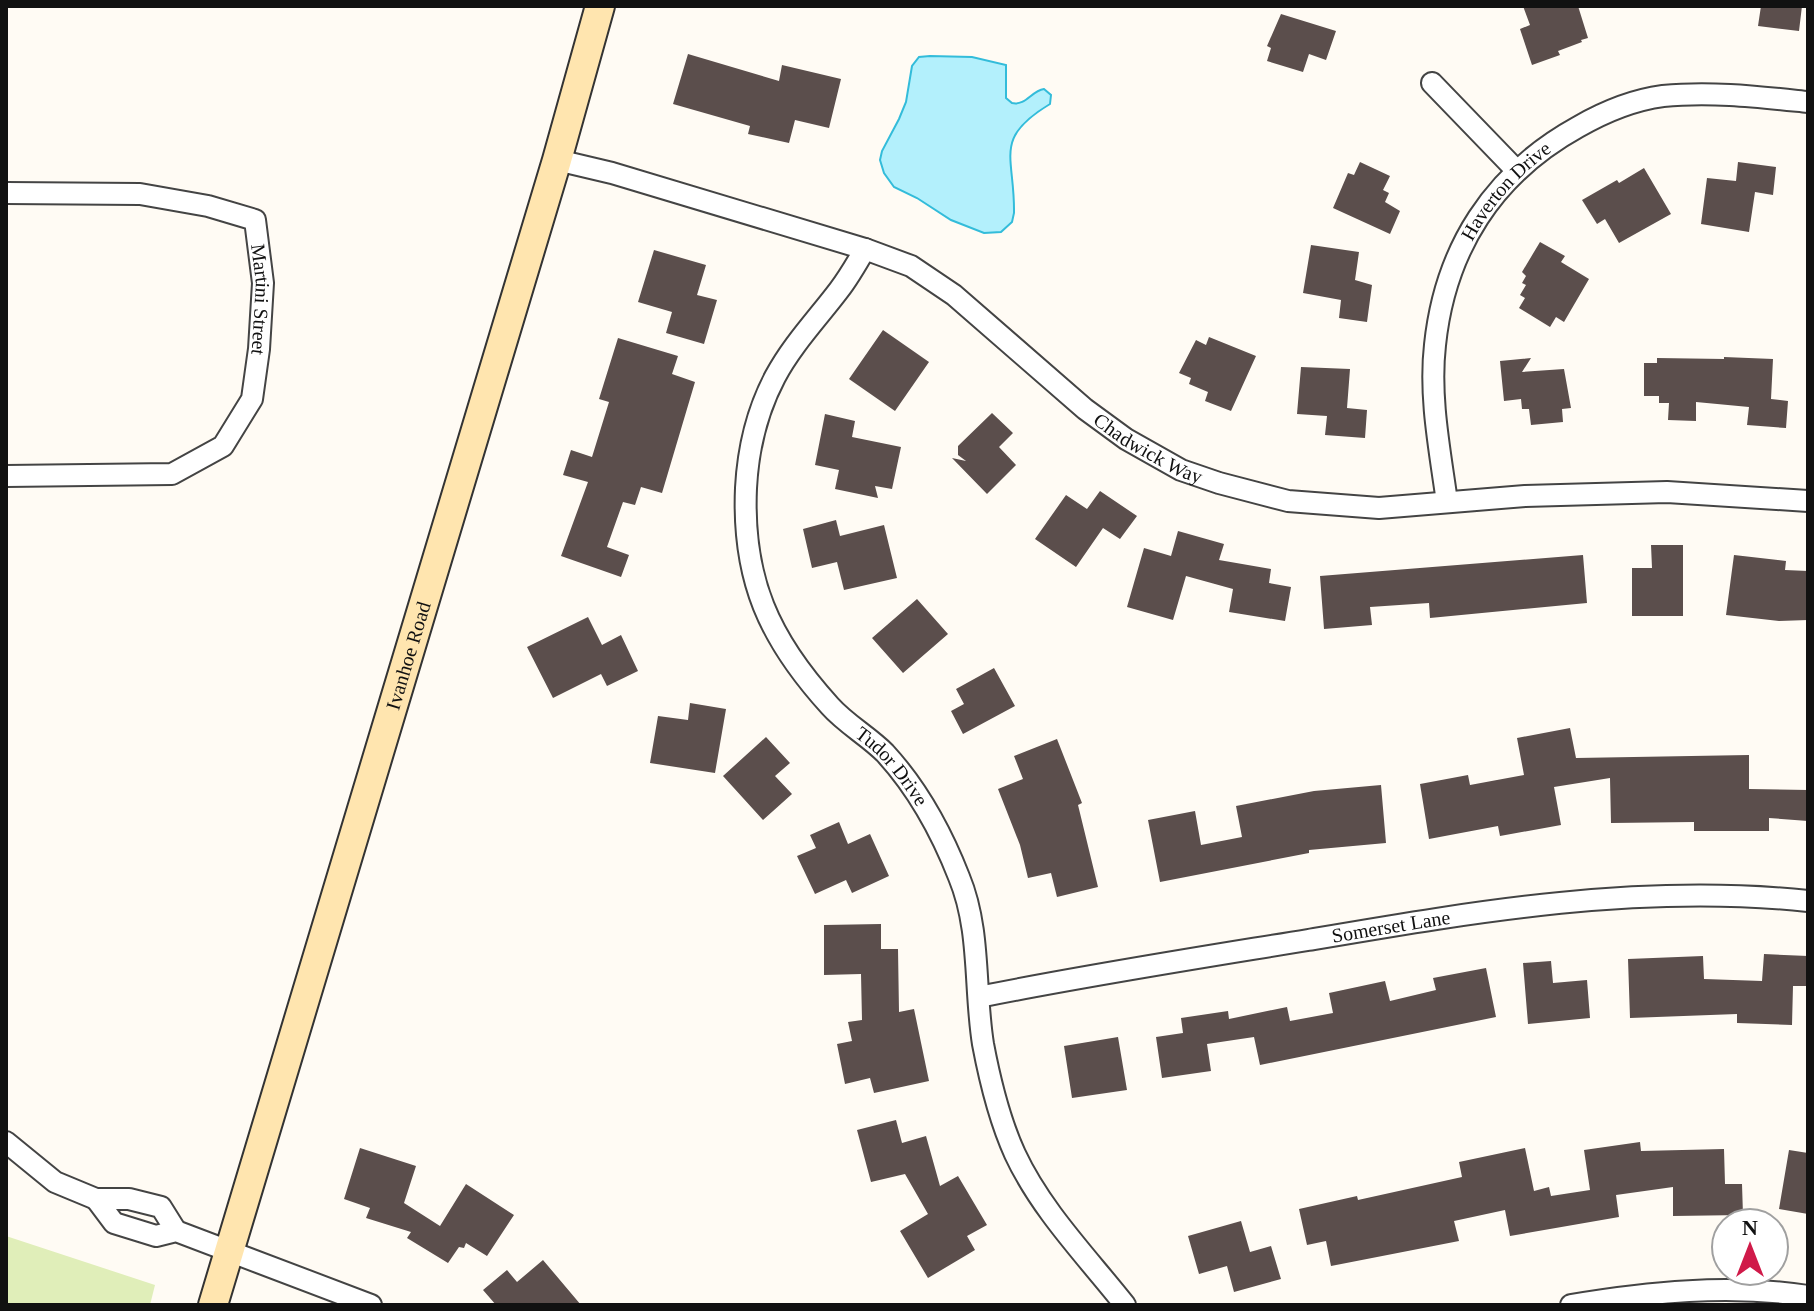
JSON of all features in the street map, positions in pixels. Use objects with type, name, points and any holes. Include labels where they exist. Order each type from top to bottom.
[{"type":"main road","name":"Ivanhoe Road","points":[[213,1305],[557,160],[600,6]]},
{"type":"street","points":[[1432,83],[1516,170]]},
{"type":"street","name":"Haverton Drive","points":[[1447,502],[1434,397],[1435,347],[1444,291],[1461,245],[1492,196],[1516,170],[1562,136],[1594,117],[1632,103],[1662,97],[1725,94],[1808,102]]},
{"type":"street","name":"Chadwick Way","points":[[557,160],[612,173],[865,249],[911,266],[954,295],[1085,409],[1126,439],[1181,470],[1219,483],[1288,501],[1379,508],[1525,496],[1667,492],[1808,501]]},
{"type":"street","name":"Martini Street","points":[[6,193],[140,194],[208,206],[255,220],[263,283],[252,399],[223,446],[172,474],[6,476]]},
{"type":"street","name":"Tudor Drive","points":[[865,249],[841,288],[800,336],[762,404],[748,461],[745,524],[749,561],[769,619],[793,663],[833,709],[883,752],[930,812],[961,880],[970,916],[983,1040],[992,1089],[1015,1154],[1046,1206],[1125,1305]]},
{"type":"street","name":"Somerset Lane","points":[[979,997],[1457,915],[1609,897],[1733,897],[1808,901]]},
{"type":"street","points":[[6,1142],[55,1182],[96,1199],[129,1199],[161,1207],[176,1231]]},
{"type":"street","points":[[96,1199],[114,1223],[156,1236],[176,1231],[371,1305]]},
{"type":"street","points":[[1571,1305],[1679,1291],[1781,1292],[1808,1296]]},
{"type":"green space","points":[[6,1236],[155,1285],[150,1305],[6,1305]]},
{"type":"water","points":[[919,57],[972,57],[1006,65],[1006,98],[1012,103],[1021,102],[1044,89],[1051,95],[1050,104],[1032,116],[1013,139],[1014,213],[1012,222],[1001,232],[984,233],[951,220],[894,187],[884,173],[880,160],[882,151],[906,102],[912,66]]},
{"type":"building","points":[[1523,6],[1578,6],[1588,38],[1558,51],[1560,55],[1532,65],[1520,29],[1530,25]]},
{"type":"building","points":[[1761,6],[1802,6],[1799,31],[1758,26]]},
{"type":"building","points":[[1281,14],[1336,31],[1326,60],[1309,54],[1303,72],[1267,61],[1271,48],[1267,46]]},
{"type":"building","points":[[688,54],[779,81],[782,65],[841,79],[829,128],[795,120],[789,143],[748,134],[750,126],[673,104]]},
{"type":"building","points":[[1360,162],[1390,176],[1383,190],[1389,193],[1385,202],[1400,211],[1390,234],[1333,208],[1348,173],[1354,175]]},
{"type":"building","points":[[1738,162],[1776,167],[1773,195],[1755,192],[1749,232],[1701,224],[1707,178],[1736,181]]},
{"type":"building","points":[[1644,168],[1671,214],[1619,243],[1605,219],[1597,224],[1582,200]]},
{"type":"building","points":[[1540,242],[1565,256],[1561,262],[1589,279],[1564,322],[1556,317],[1550,327],[1519,308],[1525,298],[1520,295],[1526,285],[1522,283],[1526,276],[1522,272]]},
{"type":"building","points":[[1311,245],[1359,252],[1355,280],[1372,285],[1367,322],[1339,318],[1341,300],[1303,293]]},
{"type":"building","points":[[654,250],[706,265],[697,295],[717,300],[704,344],[666,333],[672,312],[638,302]]},
{"type":"building","points":[[883,330],[929,362],[895,411],[849,379]]},
{"type":"building","points":[[1209,337],[1256,356],[1231,411],[1205,401],[1208,392],[1189,384],[1191,378],[1179,373],[1196,340],[1206,345]]},
{"type":"building","points":[[618,338],[678,356],[672,374],[695,382],[662,493],[641,487],[635,505],[623,502],[607,547],[629,555],[621,577],[561,556],[588,482],[563,475],[571,450],[592,457],[609,402],[599,399]]},
{"type":"building","points":[[1531,358],[1522,372],[1564,369],[1571,408],[1562,409],[1563,422],[1531,425],[1529,409],[1522,409],[1521,399],[1504,401],[1500,361]]},
{"type":"building","points":[[1657,358],[1773,359],[1771,399],[1788,401],[1786,428],[1747,425],[1749,407],[1696,402],[1696,421],[1668,420],[1669,403],[1659,403],[1659,396],[1644,396],[1644,363],[1657,363]]},
{"type":"building","points":[[1301,367],[1350,369],[1347,408],[1367,410],[1365,438],[1325,435],[1327,416],[1297,414]]},
{"type":"building","points":[[992,413],[1013,433],[999,447],[1016,465],[987,494],[952,458],[966,461],[958,455],[958,446]]},
{"type":"building","points":[[825,414],[855,421],[852,437],[901,447],[892,489],[875,486],[878,498],[835,489],[839,470],[815,465]]},
{"type":"building","points":[[1100,491],[1137,516],[1120,539],[1103,528],[1076,567],[1035,539],[1066,495],[1087,509]]},
{"type":"building","points":[[836,520],[840,536],[884,525],[897,578],[844,590],[837,562],[812,568],[803,529]]},
{"type":"building","points":[[1178,531],[1224,544],[1219,560],[1271,569],[1269,583],[1291,587],[1285,621],[1229,612],[1233,589],[1186,576],[1173,620],[1127,607],[1144,548],[1171,556]]},
{"type":"building","points":[[1651,545],[1683,545],[1683,616],[1632,616],[1632,568],[1652,568]]},
{"type":"building","points":[[1583,555],[1587,603],[1430,618],[1429,603],[1370,607],[1372,625],[1324,629],[1320,576]]},
{"type":"building","points":[[1734,555],[1786,561],[1785,570],[1808,571],[1808,620],[1779,621],[1726,615]]},
{"type":"building","points":[[917,599],[948,634],[903,673],[872,638]]},
{"type":"building","points":[[588,617],[602,645],[621,635],[638,671],[607,686],[601,674],[553,698],[527,647]]},
{"type":"building","points":[[994,668],[1015,706],[963,734],[951,711],[964,704],[956,689]]},
{"type":"building","points":[[690,703],[726,709],[715,773],[650,763],[658,716],[688,720]]},
{"type":"building","points":[[1570,728],[1576,758],[1749,755],[1749,789],[1808,790],[1808,821],[1769,818],[1769,831],[1694,831],[1694,822],[1611,823],[1610,778],[1554,787],[1561,825],[1500,836],[1498,826],[1429,839],[1420,784],[1468,775],[1470,785],[1524,775],[1517,738]]},
{"type":"building","points":[[766,737],[790,763],[775,776],[792,794],[763,820],[723,776]]},
{"type":"building","points":[[1057,739],[1082,803],[1078,805],[1098,887],[1057,897],[1051,873],[1028,878],[1020,845],[998,789],[1023,779],[1014,756]]},
{"type":"building","points":[[1381,785],[1386,843],[1309,850],[1309,853],[1160,882],[1148,820],[1195,811],[1201,845],[1242,837],[1236,806],[1314,791]]},
{"type":"building","points":[[839,822],[848,844],[870,834],[889,876],[852,893],[846,880],[815,894],[797,856],[816,848],[810,835]]},
{"type":"building","points":[[881,924],[881,949],[898,949],[899,1012],[914,1009],[929,1081],[874,1093],[870,1078],[845,1084],[837,1044],[852,1041],[848,1022],[862,1020],[861,974],[824,975],[824,925]]},
{"type":"building","points":[[1764,954],[1808,956],[1808,986],[1793,986],[1792,1025],[1737,1023],[1737,1014],[1630,1018],[1628,959],[1703,956],[1704,979],[1762,981]]},
{"type":"building","points":[[1551,961],[1553,983],[1587,980],[1590,1018],[1528,1024],[1523,963]]},
{"type":"building","points":[[1486,968],[1496,1017],[1260,1065],[1254,1037],[1207,1044],[1211,1071],[1162,1078],[1156,1037],[1183,1033],[1181,1018],[1228,1011],[1229,1019],[1287,1007],[1290,1021],[1333,1013],[1329,993],[1385,981],[1390,1001],[1436,990],[1433,978]]},
{"type":"building","points":[[1118,1037],[1127,1090],[1072,1098],[1064,1046]]},
{"type":"building","points":[[896,1120],[902,1143],[926,1136],[940,1186],[958,1176],[987,1225],[967,1236],[975,1250],[928,1278],[900,1231],[928,1214],[905,1174],[871,1182],[857,1130]]},
{"type":"building","points":[[1640,1142],[1641,1151],[1724,1149],[1725,1184],[1742,1184],[1743,1207],[1710,1207],[1710,1215],[1673,1216],[1673,1187],[1616,1195],[1619,1217],[1510,1236],[1505,1210],[1454,1221],[1459,1241],[1331,1266],[1326,1241],[1307,1245],[1299,1209],[1357,1196],[1358,1200],[1462,1177],[1459,1162],[1525,1148],[1534,1191],[1549,1187],[1551,1196],[1590,1190],[1584,1150]]},
{"type":"building","points":[[360,1148],[416,1166],[404,1203],[440,1226],[466,1184],[514,1215],[487,1256],[466,1243],[464,1248],[459,1247],[448,1263],[407,1238],[411,1232],[366,1218],[370,1208],[344,1199]]},
{"type":"building","points":[[1789,1150],[1808,1153],[1808,1214],[1790,1211],[1790,1207],[1779,1207]]},
{"type":"building","points":[[1241,1221],[1250,1252],[1271,1246],[1281,1279],[1234,1292],[1227,1266],[1199,1274],[1188,1236]]},
{"type":"building","points":[[543,1260],[581,1305],[496,1305],[483,1290],[507,1270],[517,1282]]}]
